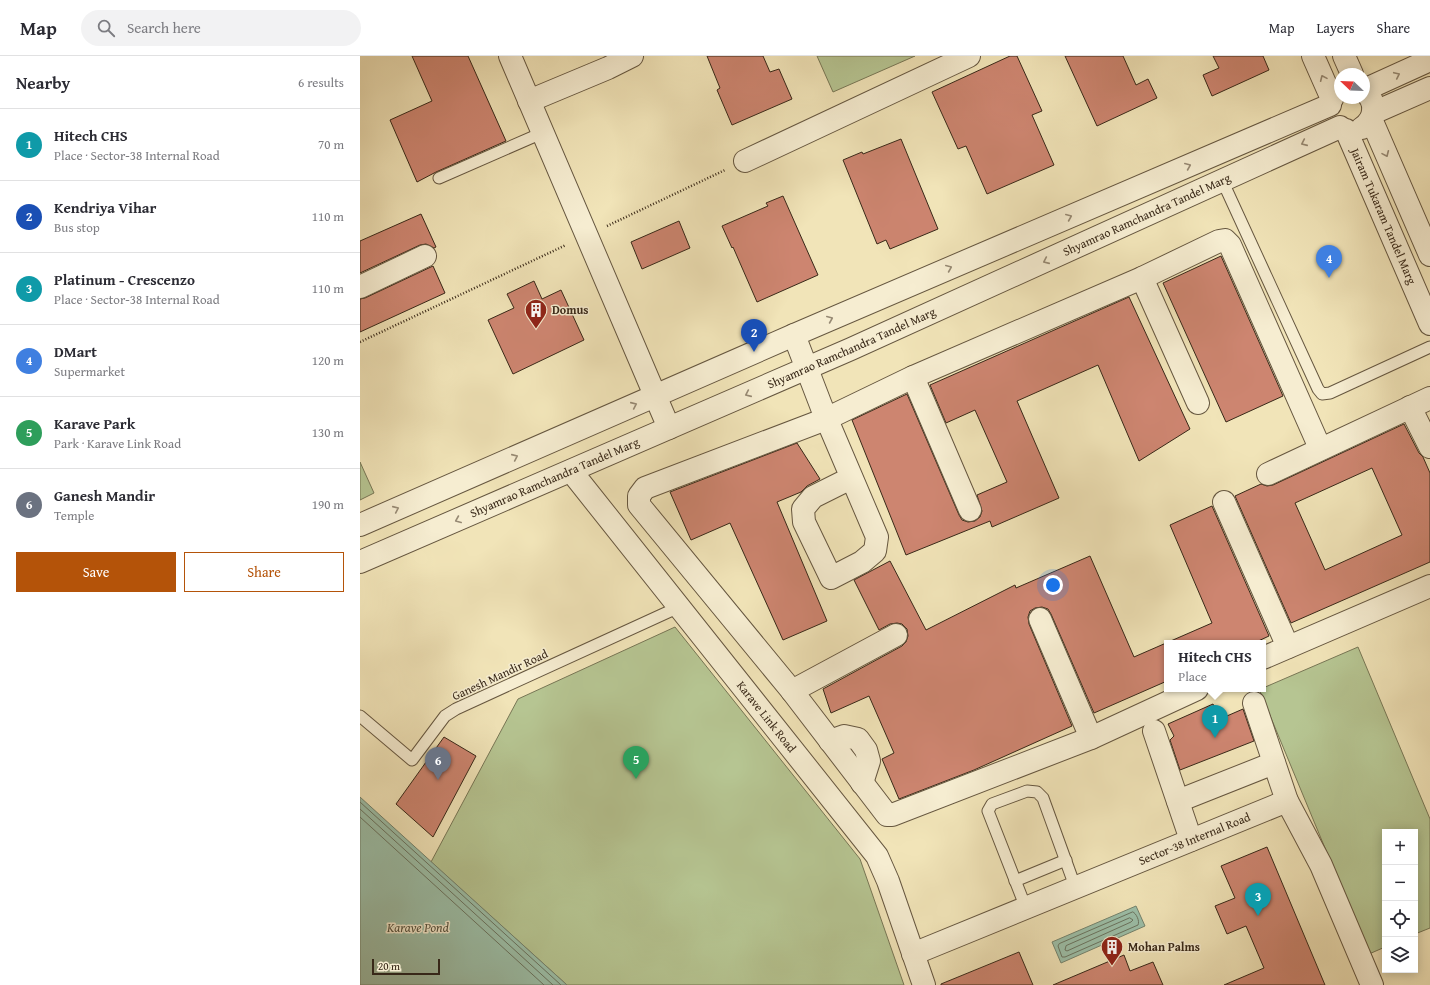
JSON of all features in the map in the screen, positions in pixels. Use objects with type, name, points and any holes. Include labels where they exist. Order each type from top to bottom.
[{"type":"street","points":[[510,56],[669,428]]},
{"type":"street","points":[[529,101],[608,68],[632,56]]},
{"type":"street","points":[[746,161],[969,56]]},
{"type":"street","points":[[360,525],[1334,98],[1313,56]]},
{"type":"street","points":[[1344,56],[1349,68]]},
{"type":"street","points":[[1370,88],[1430,60]]},
{"type":"street","points":[[1372,116],[1430,88]]},
{"type":"street","points":[[1370,97],[1372,100],[1372,116],[1430,255]]},
{"type":"street","name":"Jairam Tukaram Tandel Marg","points":[[1334,98],[1332,118],[1335,123],[1343,128],[1430,324]]},
{"type":"street","name":"Shyamrao Ramchandra Tandel Marg","points":[[360,562],[807,368],[1222,180],[1343,128],[1353,130],[1360,129],[1367,125],[1372,116]]},
{"type":"street","points":[[1191,692],[1091,738],[892,816],[887,815],[792,691],[639,505],[639,496],[645,488],[826,419],[913,377],[1142,278],[1219,241],[1225,240],[1230,245],[1320,448]]},
{"type":"street","points":[[360,287],[425,256]]},
{"type":"street","points":[[1142,278],[1198,403]]},
{"type":"street","points":[[794,335],[826,419],[851,478]]},
{"type":"street","points":[[913,377],[970,510]]},
{"type":"street","points":[[1268,474],[1320,448],[1430,398]]},
{"type":"street","points":[[1410,406],[1430,447]]},
{"type":"street","name":"Karave Link Road","points":[[571,471],[877,856],[888,881],[924,985]]},
{"type":"street","points":[[1224,502],[1288,647]]},
{"type":"street","points":[[1266,657],[1430,586]]},
{"type":"street","points":[[1040,619],[1091,738]]},
{"type":"street","points":[[792,691],[896,635]]},
{"type":"street","points":[[1254,702],[1287,801],[1321,865],[1372,985]]},
{"type":"street","points":[[1154,731],[1191,840]]},
{"type":"street","points":[[1178,801],[1274,763]]},
{"type":"street","name":"Sector-38 Internal Road","points":[[913,954],[1287,801]]},
{"type":"lane","points":[[439,178],[542,132]]},
{"type":"lane","points":[[1222,180],[1318,389],[1322,394],[1330,393],[1430,347]]},
{"type":"lane","name":"Ganesh Mandir Road","points":[[360,716],[412,760],[445,716],[456,709],[679,607]]},
{"type":"lane","points":[[1026,908],[988,811],[992,804],[1027,791],[1037,792],[1043,798],[1076,888]]},
{"type":"lane","points":[[1015,881],[1066,860]]},
{"type":"path","points":[[360,342],[746,161]]},
{"type":"shaded area","points":[[817,56],[915,56],[833,92]]},
{"type":"shaded area","points":[[360,462],[374,493],[360,500]]},
{"type":"shaded area","points":[[675,627],[860,859],[904,985],[567,985],[431,862],[518,699]]},
{"type":"shaded area","points":[[1358,647],[1430,819],[1430,928],[1418,933],[1418,829],[1382,829],[1382,948],[1369,954],[1260,692],[1266,692],[1266,687]]},
{"type":"water","name":"Karave Pond","points":[[360,797],[567,985],[360,985]]},
{"type":"water","points":[[1136,906],[1145,926],[1061,963],[1052,942]]},
{"type":"building","points":[[412,56],[468,56],[506,141],[417,182],[390,120],[432,101]]},
{"type":"building","points":[[707,56],[763,56],[770,72],[779,69],[792,99],[732,125],[717,90],[720,88]]},
{"type":"building","points":[[1010,56],[1017,56],[1042,111],[1032,115],[1054,165],[987,194],[966,146],[958,149],[932,92]]},
{"type":"building","points":[[1065,56],[1123,56],[1136,85],[1148,79],[1157,98],[1097,126]]},
{"type":"building","points":[[1213,56],[1263,56],[1269,70],[1212,96],[1203,75],[1219,68]]},
{"type":"building","points":[[901,139],[938,229],[890,249],[886,240],[877,244],[843,160]]},
{"type":"building","points":[[783,196],[818,275],[757,302],[733,247],[732,248],[722,226],[768,206],[766,203]]},
{"type":"building","points":[[421,214],[436,247],[434,248],[426,244],[420,245],[360,273],[360,241]]},
{"type":"building","points":[[679,221],[690,248],[642,269],[631,242]]},
{"type":"building","points":[[1221,256],[1283,396],[1226,422],[1163,283]]},
{"type":"building","points":[[433,266],[445,293],[360,332],[360,299]]},
{"type":"building","name":"Domus","points":[[534,281],[542,299],[561,290],[584,340],[513,374],[488,320],[514,308],[507,294]]},
{"type":"building","points":[[1129,297],[1190,429],[1139,461],[1098,365],[1017,401],[1059,498],[992,527],[990,521],[906,555],[852,420],[907,394],[959,515],[962,520],[968,522],[975,521],[980,517],[982,511],[977,495],[1007,482],[975,410],[946,423],[930,385]]},
{"type":"building","points":[[1404,424],[1419,453],[1423,457],[1430,473],[1430,562],[1291,623],[1235,496],[1261,484],[1267,486],[1273,485]],"holes":[[[1372,468],[1402,535],[1325,570],[1295,503]]]},
{"type":"building","points":[[797,443],[820,479],[807,486],[801,492],[777,502],[827,621],[783,640],[730,523],[691,540],[670,492]]},
{"type":"building","points":[[1212,506],[1269,636],[1260,640],[1173,640],[1212,623],[1170,525]]},
{"type":"building","points":[[1090,556],[1134,657],[1164,644],[1164,682],[1094,713],[1048,609],[1042,607],[1035,608],[1030,611],[1028,617],[1029,624],[1072,726],[974,770],[899,799],[882,759],[894,753],[869,696],[831,713],[823,689],[902,646],[906,642],[908,636],[907,629],[902,624],[890,624],[879,630],[854,580],[890,561],[926,630],[1015,585],[1016,588]]},
{"type":"building","points":[[1213,704],[1220,719],[1243,709],[1254,741],[1180,770],[1170,740],[1174,736],[1168,724]]},
{"type":"building","points":[[444,737],[476,756],[433,837],[396,804]]},
{"type":"building","points":[[1267,847],[1325,985],[1224,985],[1264,968],[1246,926],[1227,934],[1215,906],[1235,898],[1221,866]]},
{"type":"building","points":[[1019,952],[1033,985],[941,985],[941,984]]},
{"type":"building","name":"Mohan Palms","points":[[1124,955],[1130,971],[1153,962],[1163,985],[1053,985]]},
{"type":"place","name":"DMart","points":[[1329,278]]},
{"type":"place","name":"Domus","points":[[536,330]]},
{"type":"place","name":"Kendriya Vihar","points":[[754,352]]},
{"type":"place","name":"Hitech CHS","points":[[1215,738]]},
{"type":"place","name":"Karave Park","points":[[636,779]]},
{"type":"place","name":"Ganesh Mandir","points":[[438,780]]},
{"type":"place","name":"Platinum - Crescenzo","points":[[1258,916]]},
{"type":"place","name":"Mohan Palms","points":[[1112,966]]}]
